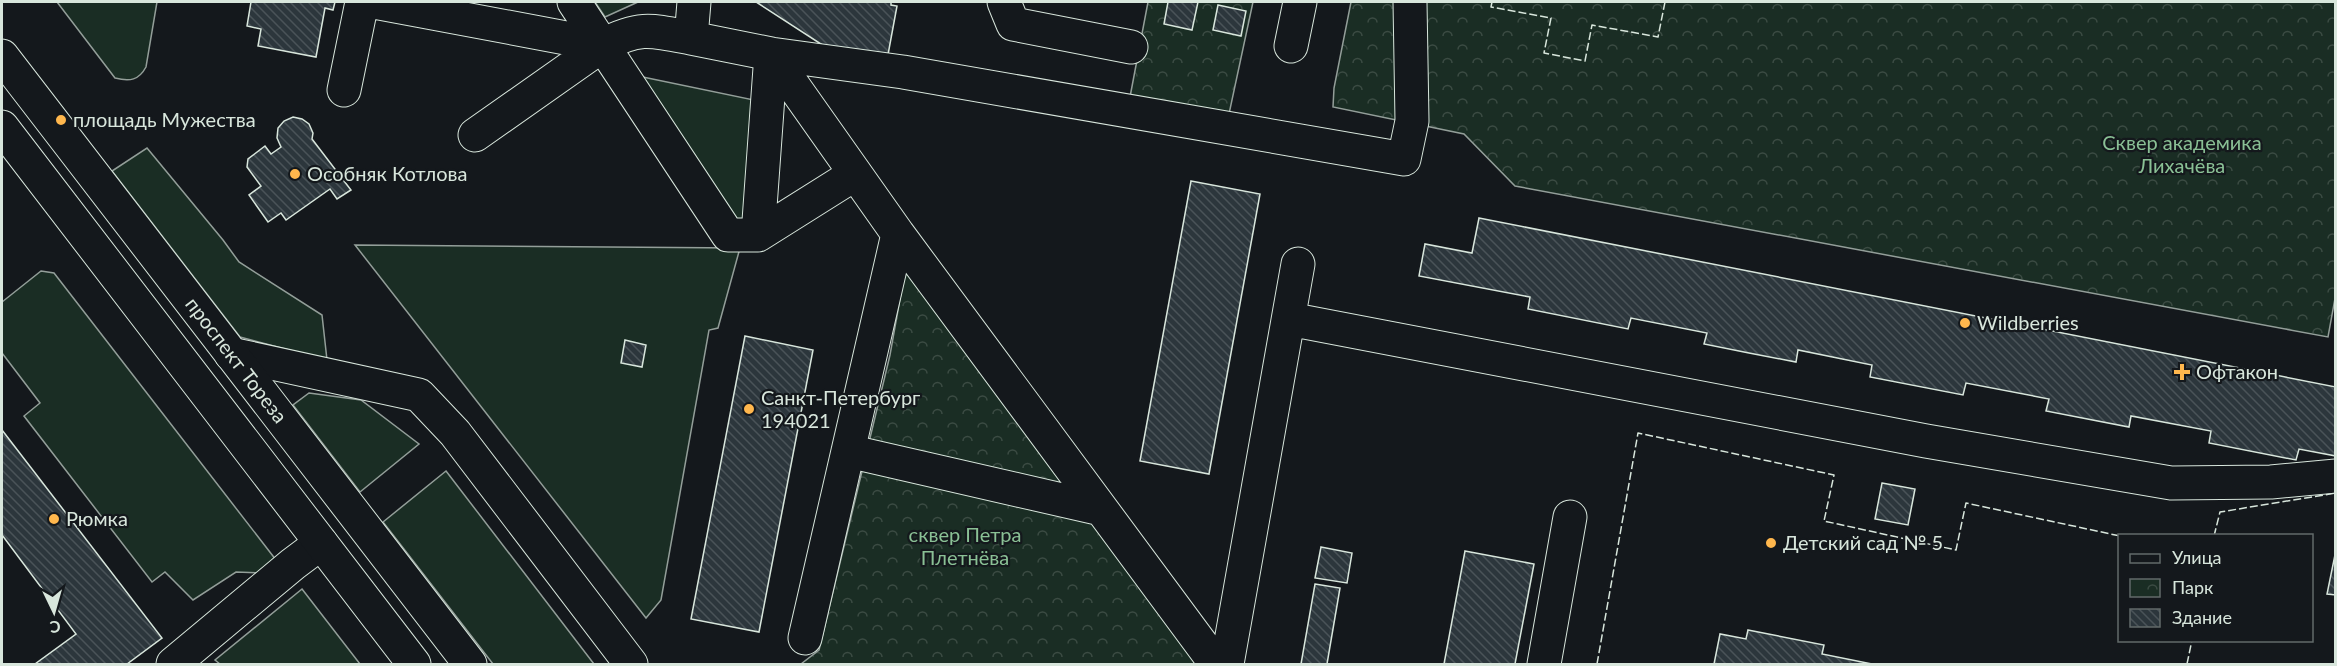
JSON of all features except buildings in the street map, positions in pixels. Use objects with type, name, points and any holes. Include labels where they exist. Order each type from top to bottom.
[{"type":"main road","points":[[344,90],[362,2]]},
{"type":"main road","points":[[374,2],[603,45]]},
{"type":"main road","points":[[574,2],[728,235],[758,235],[855,174]]},
{"type":"main road","points":[[691,38],[694,2]]},
{"type":"main road","points":[[1004,2],[1013,24],[1131,47]]},
{"type":"main road","points":[[1291,46],[1300,2]]},
{"type":"main road","points":[[475,135],[603,45],[625,34],[651,30],[771,54],[903,72],[1404,159],[1412,121],[1410,2]]},
{"type":"main road","points":[[758,235],[771,54]]},
{"type":"main road","points":[[771,54],[898,234],[1216,664]]},
{"type":"main road","name":"проспект Тореза","points":[[2,56],[470,664]]},
{"type":"main road","points":[[2,127],[414,664]]},
{"type":"main road","points":[[805,638],[898,234]]},
{"type":"main road","points":[[1227,664],[1298,264]]},
{"type":"main road","points":[[1289,319],[1926,441],[2171,483],[2271,482],[2336,476]]},
{"type":"main road","points":[[231,354],[419,395],[454,433],[631,664]]},
{"type":"main road","points":[[848,451],[1101,509]]},
{"type":"main road","points":[[1544,664],[1570,518]]},
{"type":"main road","points":[[173,664],[321,543]]},
{"type":"green space","points":[[57,2],[157,2],[146,67],[140,75],[125,80],[115,78]]},
{"type":"green space","points":[[595,2],[638,2],[605,17]]},
{"type":"green space","points":[[1148,2],[1253,2],[1229,114],[1130,97]]},
{"type":"green space","name":"Сквер академика Лихачёва","points":[[1351,2],[2335,2],[2336,293],[2328,337],[1515,186],[1464,134],[1333,107],[1334,88]]},
{"type":"green space","points":[[638,76],[754,100],[749,220],[733,220]]},
{"type":"green space","points":[[147,148],[239,262],[322,315],[327,360],[240,337],[112,171]]},
{"type":"green space","points":[[355,245],[740,248],[718,328],[709,330],[661,600],[646,618]]},
{"type":"green space","name":"сквер Петра Плетнёва","points":[[906,265],[1200,664],[801,664],[819,650],[890,355]]},
{"type":"green space","points":[[41,271],[54,273],[276,560],[260,573],[236,572],[193,600],[165,572],[152,582],[24,416],[40,403],[2,353],[2,302]]},
{"type":"green space","points":[[309,393],[361,400],[419,444],[360,492],[293,405]]},
{"type":"green space","points":[[446,471],[594,664],[493,664],[383,522]]},
{"type":"green space","points":[[302,589],[360,664],[220,664],[215,660]]},
{"type":"fence","points":[[1492,2],[1491,7],[1551,18],[1544,53],[1585,61],[1592,25],[1658,37],[1665,2]]},
{"type":"fence","points":[[1597,664],[1638,433],[1834,475],[1824,521],[1956,550],[1966,503],[2118,536]]},
{"type":"fence","points":[[2214,534],[2220,512],[2336,493]]},
{"type":"fence","points":[[2187,664],[2192,642]]},
{"type":"place","name":"площадь Мужества","points":[[61,120]]},
{"type":"place","name":"Особняк Котлова","points":[[295,174]]},
{"type":"place","name":"Wildberries","points":[[1965,323]]},
{"type":"place","name":"Офтакон","points":[[2182,372]]},
{"type":"place","name":"Санкт-Петербург 194021","points":[[749,409]]},
{"type":"place","name":"Рюмка","points":[[54,519]]},
{"type":"place","name":"Детский сад № 5","points":[[1771,543]]}]
